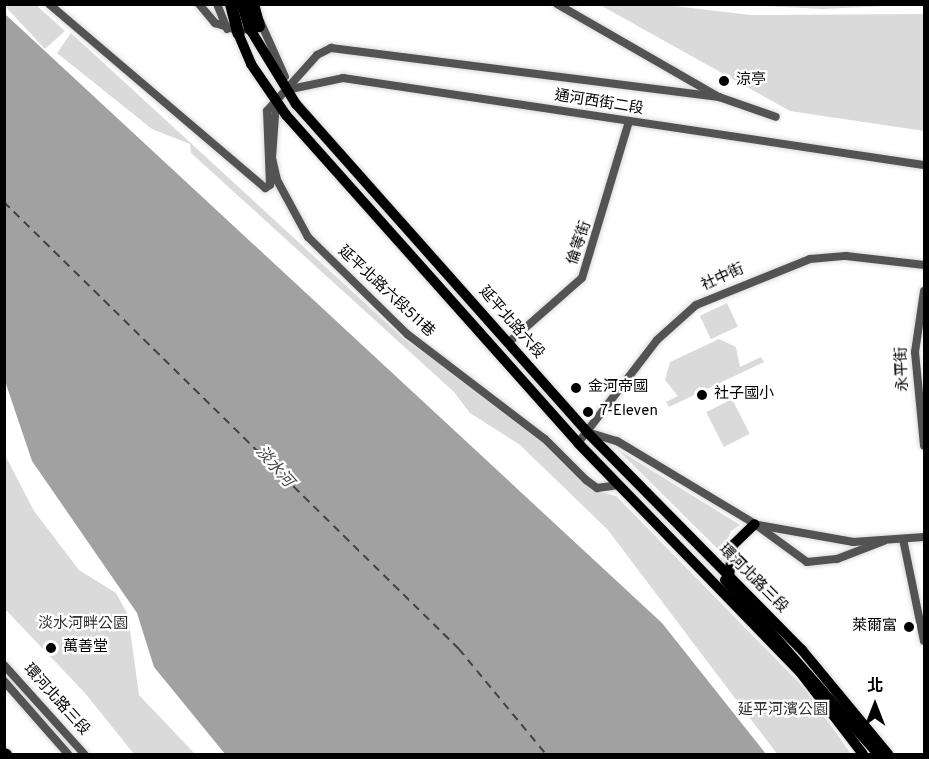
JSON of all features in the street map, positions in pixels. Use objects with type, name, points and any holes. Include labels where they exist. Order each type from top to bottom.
[{"type":"highway","points":[[223,4],[233,32]]},
{"type":"highway","points":[[231,4],[233,32]]},
{"type":"highway","points":[[243,4],[255,28]]},
{"type":"highway","points":[[252,4],[255,28]]},
{"type":"main road","name":"延平北路六段","points":[[255,28],[286,90],[587,432]]},
{"type":"main road","name":"延平北路六段","points":[[233,32],[276,102],[578,443]]},
{"type":"main road","name":"環河北路三段","points":[[587,432],[802,650],[888,754]]},
{"type":"main road","name":"環河北路三段","points":[[578,443],[821,699],[863,754]]},
{"type":"main road","points":[[578,443],[603,453],[849,715],[878,754]]},
{"type":"main road","points":[[729,577],[733,545],[755,524]]},
{"type":"main road","points":[[821,699],[850,725],[871,754]]},
{"type":"street","points":[[49,4],[265,188],[270,185],[267,111],[317,55],[342,48],[719,97]]},
{"type":"street","points":[[199,4],[233,32],[255,28],[257,4]]},
{"type":"street","points":[[217,4],[233,32]]},
{"type":"street","points":[[557,4],[719,97],[776,117]]},
{"type":"street","name":"通河西街二段","points":[[286,90],[344,78],[924,165]]},
{"type":"street","name":"延平北路六段511巷","points":[[276,102],[272,158],[277,180],[308,237],[407,334],[545,439],[586,480],[597,488],[619,485]]},
{"type":"street","name":"倫等街","points":[[508,343],[582,278],[629,121]]},
{"type":"street","name":"社中街","points":[[578,443],[657,340],[696,305],[810,259],[846,256],[924,265]]},
{"type":"street","name":"永平街","points":[[924,291],[915,352],[924,446]]},
{"type":"street","points":[[587,432],[617,441],[755,524],[807,562],[837,559],[885,541]]},
{"type":"street","points":[[755,524],[808,537],[885,541],[924,537]]},
{"type":"street","points":[[903,539],[924,640]]},
{"type":"street","name":"環河北路三段","points":[[4,665],[84,754]]},
{"type":"street","name":"環河北路三段","points":[[4,681],[69,754]]},
{"type":"green space","points":[[746,4],[924,4],[823,9],[746,5]]},
{"type":"green space","points":[[4,5],[36,5],[65,31],[45,49]]},
{"type":"green space","points":[[600,5],[666,5],[751,15],[924,14],[924,131],[790,111]]},
{"type":"green space","name":"延平河濱公園","points":[[71,33],[404,339],[530,426],[597,491],[616,496],[804,688],[851,754],[777,754],[608,530],[520,445],[470,413],[454,392],[191,153],[190,144],[152,129],[57,53]]},
{"type":"green space","points":[[727,303],[738,327],[711,339],[700,316]]},
{"type":"green space","points":[[719,339],[736,347],[740,367],[761,357],[764,362],[669,407],[666,402],[678,396],[665,380],[670,362]]},
{"type":"green space","points":[[732,399],[750,434],[724,447],[706,412]]},
{"type":"green space","points":[[617,449],[740,525],[731,531],[722,553]]},
{"type":"green space","name":"淡水河畔公園","points":[[5,455],[34,511],[79,570],[116,593],[128,615],[139,695],[195,754],[134,754],[84,692],[5,609]]},
{"type":"water","name":"淡水河","points":[[5,14],[662,623],[766,754],[225,754],[154,667],[137,613],[32,461],[5,381]]},
{"type":"ferry route","points":[[4,202],[459,649],[546,754]]},
{"type":"place","name":"涼亭","points":[[724,81]]},
{"type":"place","name":"金河帝國","points":[[576,388]]},
{"type":"place","name":"社子國小","points":[[702,395]]},
{"type":"place","name":"7-Eleven","points":[[588,412]]},
{"type":"place","name":"萊爾富","points":[[909,627]]},
{"type":"place","name":"萬善堂","points":[[51,648]]}]
